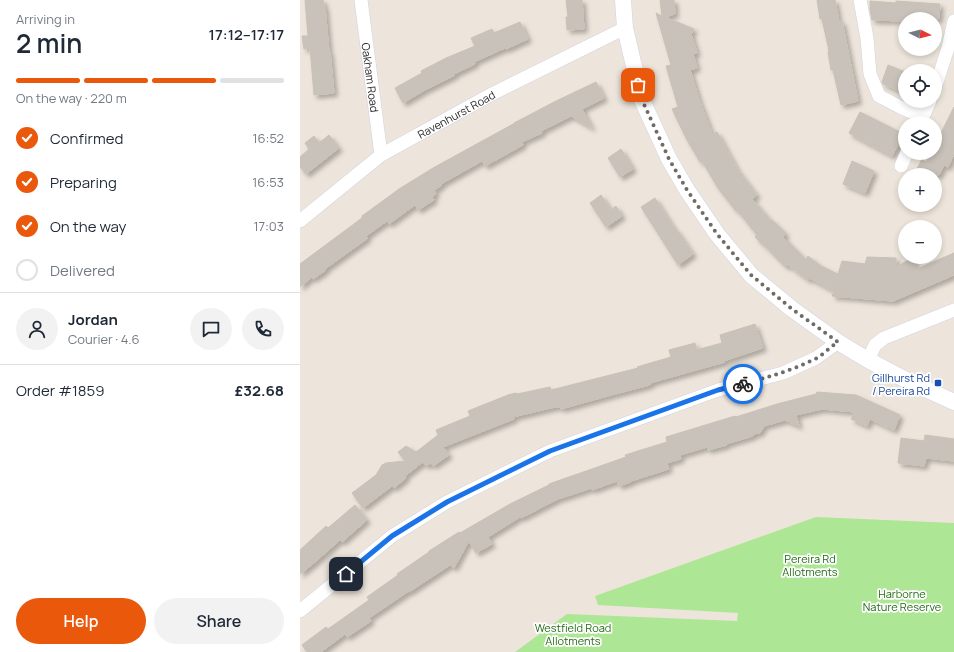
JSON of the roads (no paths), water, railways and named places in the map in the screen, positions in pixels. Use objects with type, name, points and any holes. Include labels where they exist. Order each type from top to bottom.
[{"type":"street","name":"Oakham Road","points":[[361,0],[381,154]]},
{"type":"street","points":[[623,0],[625,28],[642,100],[669,159],[687,190],[717,234],[751,275],[792,309],[838,342],[910,382],[954,402]]},
{"type":"street","points":[[860,0],[867,38],[870,74],[879,96],[915,116]]},
{"type":"street","points":[[942,66],[954,22]]},
{"type":"street","name":"Ravenhurst Road","points":[[300,221],[381,154],[492,94],[625,28]]},
{"type":"street","points":[[901,166],[904,160]]},
{"type":"street","points":[[868,360],[875,345],[884,338],[954,310]]},
{"type":"street","points":[[300,612],[392,536],[447,502],[550,451],[718,390],[783,373],[816,358],[838,342]]},
{"type":"place","name":"Gillhurst Rd / Pereira Rd","points":[[938,383]]},
{"type":"park label","name":"Pereira Rd Allotments","points":[[810,564]]},
{"type":"park label","name":"Harborne Nature Reserve","points":[[902,599]]},
{"type":"park label","name":"Westfield Road Allotments","points":[[573,633]]}]
